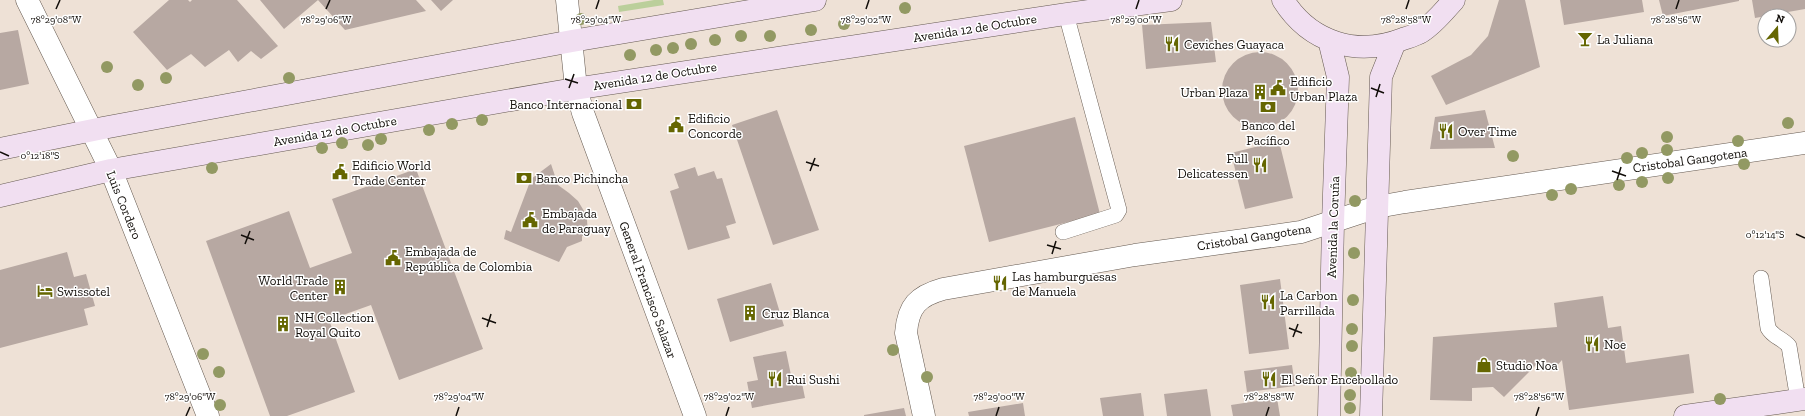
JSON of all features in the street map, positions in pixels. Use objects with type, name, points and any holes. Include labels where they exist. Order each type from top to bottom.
[{"type":"main road","points":[[0,149],[91,130],[572,41],[815,0]]},
{"type":"main road","name":"Avenida 12 de Octubre","points":[[0,196],[111,170],[576,88],[1066,14],[1171,0]]},
{"type":"main road","points":[[1283,0],[1302,24],[1315,34],[1348,46],[1371,46],[1395,42],[1421,32],[1454,0]]},
{"type":"main road","name":"Avenida la Coruña","points":[[1329,40],[1338,77],[1329,416]]},
{"type":"main road","points":[[1371,416],[1381,77],[1395,42]]},
{"type":"main road","points":[[1685,416],[1802,399]]},
{"type":"street","name":"Luis Cordero","points":[[27,0],[111,170],[208,416]]},
{"type":"street","name":"General Francisco Salazar","points":[[567,0],[576,88],[582,113],[695,416]]},
{"type":"street","name":"Cristobal Gangotena","points":[[924,416],[906,332],[907,319],[914,305],[926,294],[950,287],[1135,255],[1301,232],[1333,223],[1377,207],[1805,143]]},
{"type":"lane","points":[[1063,232],[1116,215],[1119,210],[1066,14]]},
{"type":"lane","points":[[1761,278],[1768,328],[1771,334],[1784,340],[1789,346],[1802,399]]},
{"type":"green space","points":[[663,0],[664,5],[619,12],[618,6]]},
{"type":"building","points":[[169,0],[188,0],[190,2],[192,0],[237,0],[278,46],[261,59],[251,51],[238,62],[229,50],[205,67],[191,54],[167,70],[133,32]]},
{"type":"building","points":[[260,0],[318,0],[284,29]]},
{"type":"building","points":[[318,0],[416,0],[426,11],[345,30]]},
{"type":"building","points":[[431,0],[453,0],[441,11]]},
{"type":"building","points":[[1499,0],[1525,0],[1540,67],[1446,105],[1431,76],[1471,55],[1488,36]]},
{"type":"building","points":[[1560,0],[1642,0],[1644,12],[1564,25]]},
{"type":"building","points":[[1659,0],[1739,0],[1739,1],[1663,16]]},
{"type":"building","points":[[1752,0],[1805,0],[1805,9],[1797,10],[1797,8],[1757,8],[1757,18],[1755,18]]},
{"type":"building","points":[[1211,22],[1216,62],[1146,69],[1142,25]]},
{"type":"building","points":[[18,30],[29,84],[0,90],[0,33]]},
{"type":"building","name":"Urban Plaza","points":[[1260,52],[1274,55],[1287,63],[1295,76],[1298,90],[1295,104],[1287,117],[1274,125],[1260,128],[1246,125],[1233,117],[1225,104],[1222,90],[1225,76],[1233,63],[1246,55]]},
{"type":"building","name":"Edificio Concorde","points":[[777,110],[819,230],[773,245],[732,125]]},
{"type":"building","points":[[1485,110],[1495,148],[1430,149],[1435,117]]},
{"type":"building","points":[[1075,117],[1100,214],[989,242],[964,146]]},
{"type":"building","name":"Full Delicatessen","points":[[1279,141],[1293,198],[1245,209],[1231,153]]},
{"type":"building","points":[[551,164],[558,185],[578,201],[587,220],[588,234],[582,236],[582,241],[567,247],[559,262],[504,239],[506,230],[511,232],[531,179]]},
{"type":"building","name":"Edificio Concorde","points":[[695,167],[698,176],[714,171],[717,179],[722,178],[736,223],[726,226],[730,238],[688,250],[670,191],[679,188],[674,174]]},
{"type":"building","points":[[416,169],[483,349],[399,380],[371,305],[329,320],[355,392],[287,416],[270,416],[206,241],[289,211],[310,268],[352,253],[332,199]]},
{"type":"building","name":"Swissotel","points":[[67,252],[74,277],[86,274],[95,306],[84,309],[88,325],[0,348],[0,270]]},
{"type":"building","points":[[1280,279],[1289,349],[1249,354],[1240,285]]},
{"type":"building","name":"Cruz Blanca","points":[[771,283],[784,326],[730,342],[717,299]]},
{"type":"building","points":[[1603,296],[1608,328],[1621,326],[1626,363],[1689,354],[1694,393],[1569,410],[1562,360],[1553,370],[1543,358],[1504,397],[1493,387],[1472,388],[1472,401],[1430,400],[1433,337],[1557,327],[1554,303]]},
{"type":"building","name":"Rui Sushi","points":[[786,351],[792,380],[801,378],[805,398],[752,408],[747,382],[758,380],[753,357]]},
{"type":"building","name":"El Señor Encebollado","points":[[1292,365],[1295,386],[1247,392],[1244,371]]},
{"type":"building","points":[[1207,389],[1211,416],[1167,416],[1164,394]]},
{"type":"building","points":[[1141,393],[1144,416],[1103,416],[1100,398]]},
{"type":"building","points":[[1277,398],[1280,416],[1233,416],[1231,405]]},
{"type":"building","points":[[1023,403],[1025,416],[969,416],[968,412]]},
{"type":"building","points":[[904,408],[906,416],[864,416],[864,415]]},
{"type":"place","name":"La Juliana","points":[[1585,39]]},
{"type":"place","name":"Ceviches Guayaca","points":[[1172,44]]},
{"type":"place","name":"Edificio Urban Plaza","points":[[1278,88]]},
{"type":"place","name":"Urban Plaza","points":[[1260,92]]},
{"type":"place","name":"Banco Internacional","points":[[634,104]]},
{"type":"place","name":"Banco del Pacífico","points":[[1268,107]]},
{"type":"place","name":"Edificio Concorde","points":[[676,125]]},
{"type":"place","name":"Over Time","points":[[1446,131]]},
{"type":"place","name":"Full Delicatessen","points":[[1260,165]]},
{"type":"place","name":"Edificio World Trade Center","points":[[340,172]]},
{"type":"place","name":"Banco Pichincha","points":[[524,178]]},
{"type":"place","name":"Embajada de Paraguay","points":[[530,220]]},
{"type":"place","name":"Embajada de República de Colombia","points":[[393,258]]},
{"type":"place","name":"Las hamburguesas de Manuela","points":[[1000,283]]},
{"type":"place","name":"World Trade Center","points":[[340,287]]},
{"type":"place","name":"Swissotel","points":[[45,291]]},
{"type":"place","name":"La Carbon Parrillada","points":[[1268,302]]},
{"type":"place","name":"Cruz Blanca","points":[[750,313]]},
{"type":"place","name":"NH Collection Royal Quito","points":[[283,324]]},
{"type":"place","name":"Noe","points":[[1592,344]]},
{"type":"place","name":"Studio Noa","points":[[1484,365]]},
{"type":"place","name":"Rui Sushi","points":[[775,379]]},
{"type":"place","name":"El Señor Encebollado","points":[[1269,379]]}]
